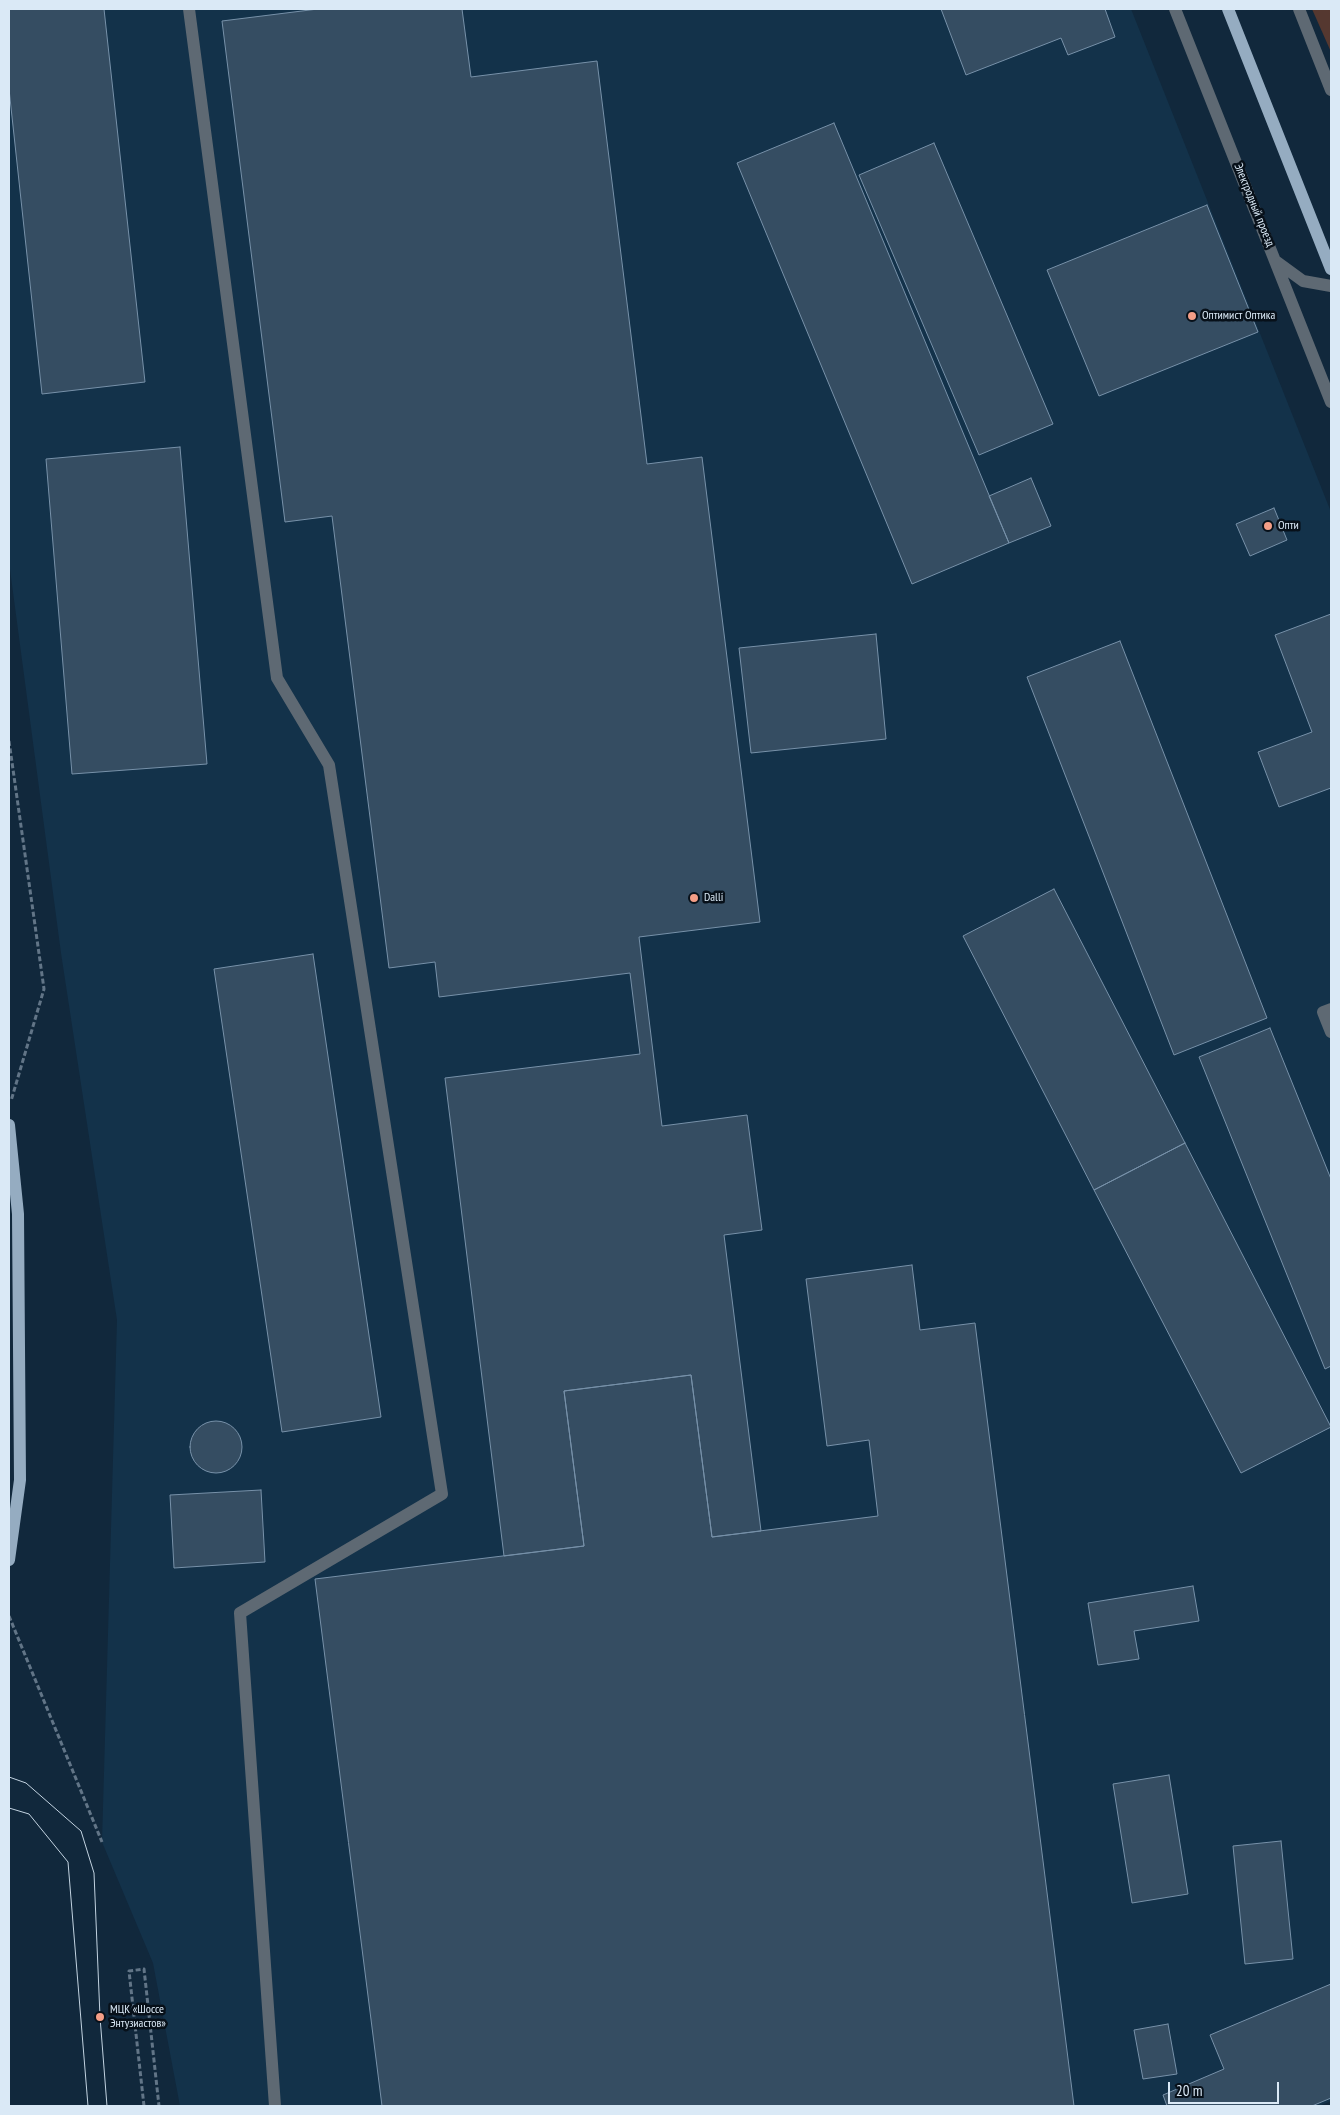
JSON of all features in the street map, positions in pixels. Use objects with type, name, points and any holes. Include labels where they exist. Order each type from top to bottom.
[{"type":"main road","points":[[1228,9],[1331,269]]},
{"type":"main road","points":[[9,1125],[18,1214],[20,1480],[9,1560]]},
{"type":"street","points":[[189,9],[277,678],[329,764],[442,1494],[240,1613],[275,2106]]},
{"type":"street","name":"Электродный проезд","points":[[1176,9],[1331,402]]},
{"type":"street","points":[[1299,9],[1331,90]]},
{"type":"street","points":[[1277,262],[1303,281],[1331,286]]},
{"type":"street","points":[[1331,1009],[1324,1012],[1331,1032]]},
{"type":"path","points":[[9,741],[44,989],[9,1109]]},
{"type":"path","points":[[9,1616],[102,1842]]},
{"type":"path","points":[[144,2106],[129,1971],[144,1969],[159,2106]]},
{"type":"shaded area","points":[[9,9],[1131,9],[1331,512],[1331,2101],[1319,2106],[180,2106],[153,1963],[102,1842],[117,1320],[61,953],[9,562]]},
{"type":"shaded area","points":[[1312,9],[1331,9],[1331,52]]},
{"type":"building","points":[[9,9],[104,9],[145,382],[42,394],[9,89]]},
{"type":"building","points":[[318,9],[462,9],[471,77],[597,61],[647,464],[702,457],[760,922],[639,937],[662,1126],[747,1115],[762,1230],[724,1235],[761,1531],[712,1537],[691,1375],[564,1391],[584,1546],[504,1556],[445,1078],[640,1054],[630,973],[439,997],[435,962],[389,968],[332,516],[285,522],[222,21]]},
{"type":"building","points":[[941,9],[1105,9],[1115,37],[1068,55],[1061,38],[966,75]]},
{"type":"building","points":[[834,123],[1009,543],[912,584],[737,163]]},
{"type":"building","points":[[934,143],[1053,424],[979,455],[859,175]]},
{"type":"building","points":[[1207,205],[1258,332],[1099,396],[1047,270]]},
{"type":"building","points":[[180,447],[207,764],[72,774],[46,459]]},
{"type":"building","points":[[1031,478],[1051,526],[1009,543],[989,496]]},
{"type":"building","points":[[1274,508],[1287,540],[1250,556],[1236,524]]},
{"type":"building","points":[[1331,614],[1331,788],[1279,807],[1258,752],[1312,732],[1275,635]]},
{"type":"building","points":[[876,634],[886,739],[751,753],[739,648]]},
{"type":"building","points":[[1120,641],[1267,1018],[1174,1055],[1027,677]]},
{"type":"building","points":[[1054,889],[1185,1143],[1094,1190],[963,936]]},
{"type":"building","points":[[313,954],[381,1417],[282,1432],[214,969]]},
{"type":"building","points":[[1270,1028],[1331,1179],[1331,1366],[1325,1369],[1199,1057]]},
{"type":"building","points":[[1185,1143],[1331,1427],[1241,1473],[1094,1190]]},
{"type":"building","points":[[912,1265],[920,1330],[975,1323],[1074,2106],[382,2106],[315,1579],[584,1546],[564,1391],[691,1375],[712,1537],[878,1516],[869,1440],[827,1446],[806,1279]]},
{"type":"building","points":[[216,1421],[230,1425],[238,1433],[242,1447],[238,1461],[230,1469],[216,1473],[202,1469],[194,1461],[190,1447],[194,1433],[202,1425]]},
{"type":"building","points":[[261,1490],[265,1562],[174,1568],[170,1495]]},
{"type":"building","points":[[1193,1586],[1199,1621],[1134,1631],[1139,1659],[1098,1665],[1088,1603]]},
{"type":"building","points":[[1169,1775],[1188,1894],[1132,1903],[1113,1784]]},
{"type":"building","points":[[1281,1841],[1293,1959],[1245,1964],[1233,1846]]},
{"type":"building","points":[[1331,1984],[1331,2098],[1312,2106],[1167,2106],[1163,2095],[1224,2069],[1210,2035]]},
{"type":"building","points":[[1168,2024],[1177,2074],[1143,2079],[1134,2030]]},
{"type":"tram line","points":[[9,1777],[26,1783],[81,1831],[94,1873],[100,2017],[107,2106]]},
{"type":"tram line","points":[[9,1808],[29,1814],[68,1862],[88,2106]]},
{"type":"place","name":"Оптимист Оптика","points":[[1192,316]]},
{"type":"place","name":"Опти","points":[[1268,526]]},
{"type":"place","name":"Dalli","points":[[694,898]]},
{"type":"place","name":"МЦК «Шоссе Энтузиастов»","points":[[100,2017]]}]
